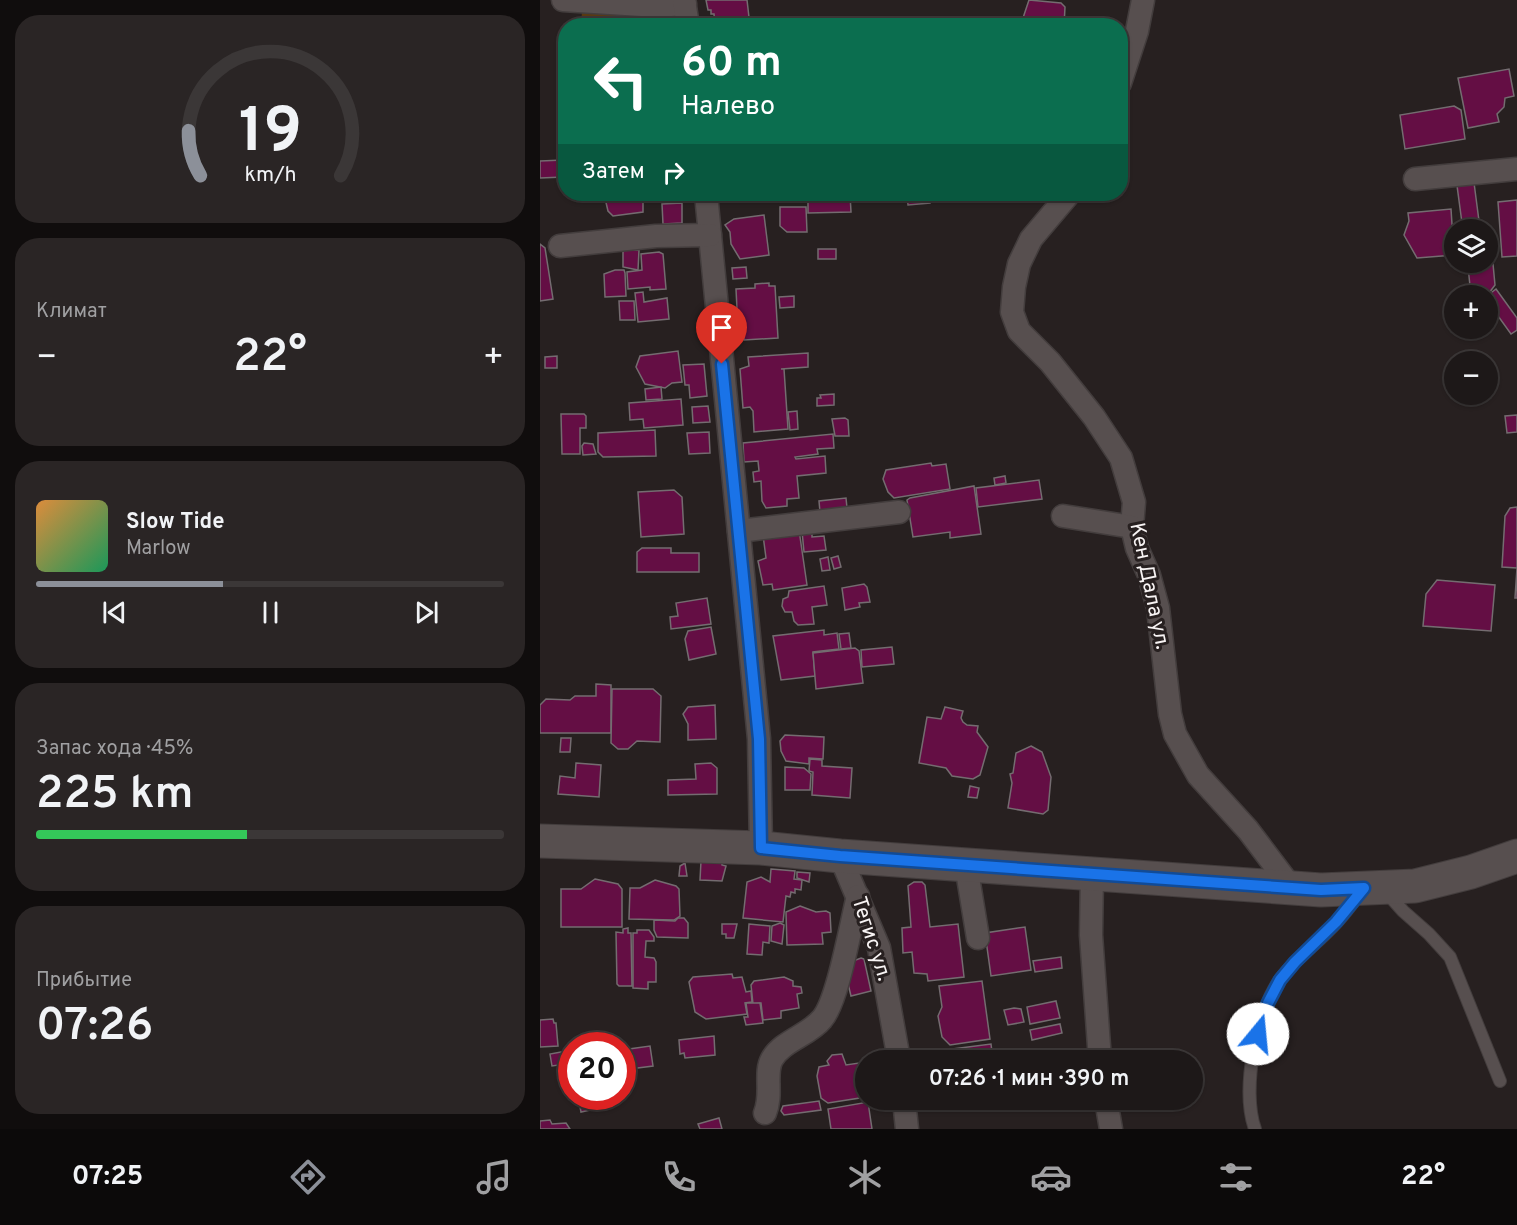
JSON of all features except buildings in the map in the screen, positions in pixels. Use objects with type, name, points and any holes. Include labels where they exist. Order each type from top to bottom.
[{"type":"main road","points":[[540,842],[761,848],[840,856],[1321,890],[1415,886],[1471,872],[1517,856]]},
{"type":"street","points":[[563,0],[686,10]]},
{"type":"street","points":[[1128,39],[1143,0]]},
{"type":"street","points":[[1415,178],[1517,169]]},
{"type":"street","points":[[707,201],[759,739],[761,848]]},
{"type":"street","name":"Кен Дала ул.","points":[[1063,201],[1031,239],[1019,264],[1012,312],[1019,331],[1050,362],[1094,417],[1121,458],[1134,502],[1132,527],[1158,608],[1170,714],[1175,734],[1198,775],[1248,830],[1291,887]]},
{"type":"street","points":[[560,246],[656,236],[710,235]]},
{"type":"street","points":[[739,531],[899,512]]},
{"type":"street","points":[[1063,516],[1132,527]]},
{"type":"street","name":"Тегис ул.","points":[[840,856],[879,948],[897,1050]]},
{"type":"street","points":[[966,865],[978,938]]},
{"type":"street","points":[[1092,874],[1091,935],[1099,1050]]},
{"type":"street","points":[[765,1113],[770,1092],[768,1076],[772,1058],[814,1027],[829,1011],[858,896]]},
{"type":"street","points":[[905,1110],[907,1129]]},
{"type":"street","points":[[1108,1110],[1111,1129]]},
{"type":"lane","points":[[1255,1129],[1248,1092],[1251,1065],[1268,1003],[1280,980],[1295,962],[1373,888],[1429,934],[1450,957],[1500,1081]]},
{"type":"shaded area","points":[[582,11],[672,12],[672,18],[582,18]]},
{"type":"route","points":[[722,364],[759,739],[761,848],[840,856],[1321,890],[1364,888],[1336,922],[1280,980],[1268,1003],[1258,1034]]}]
